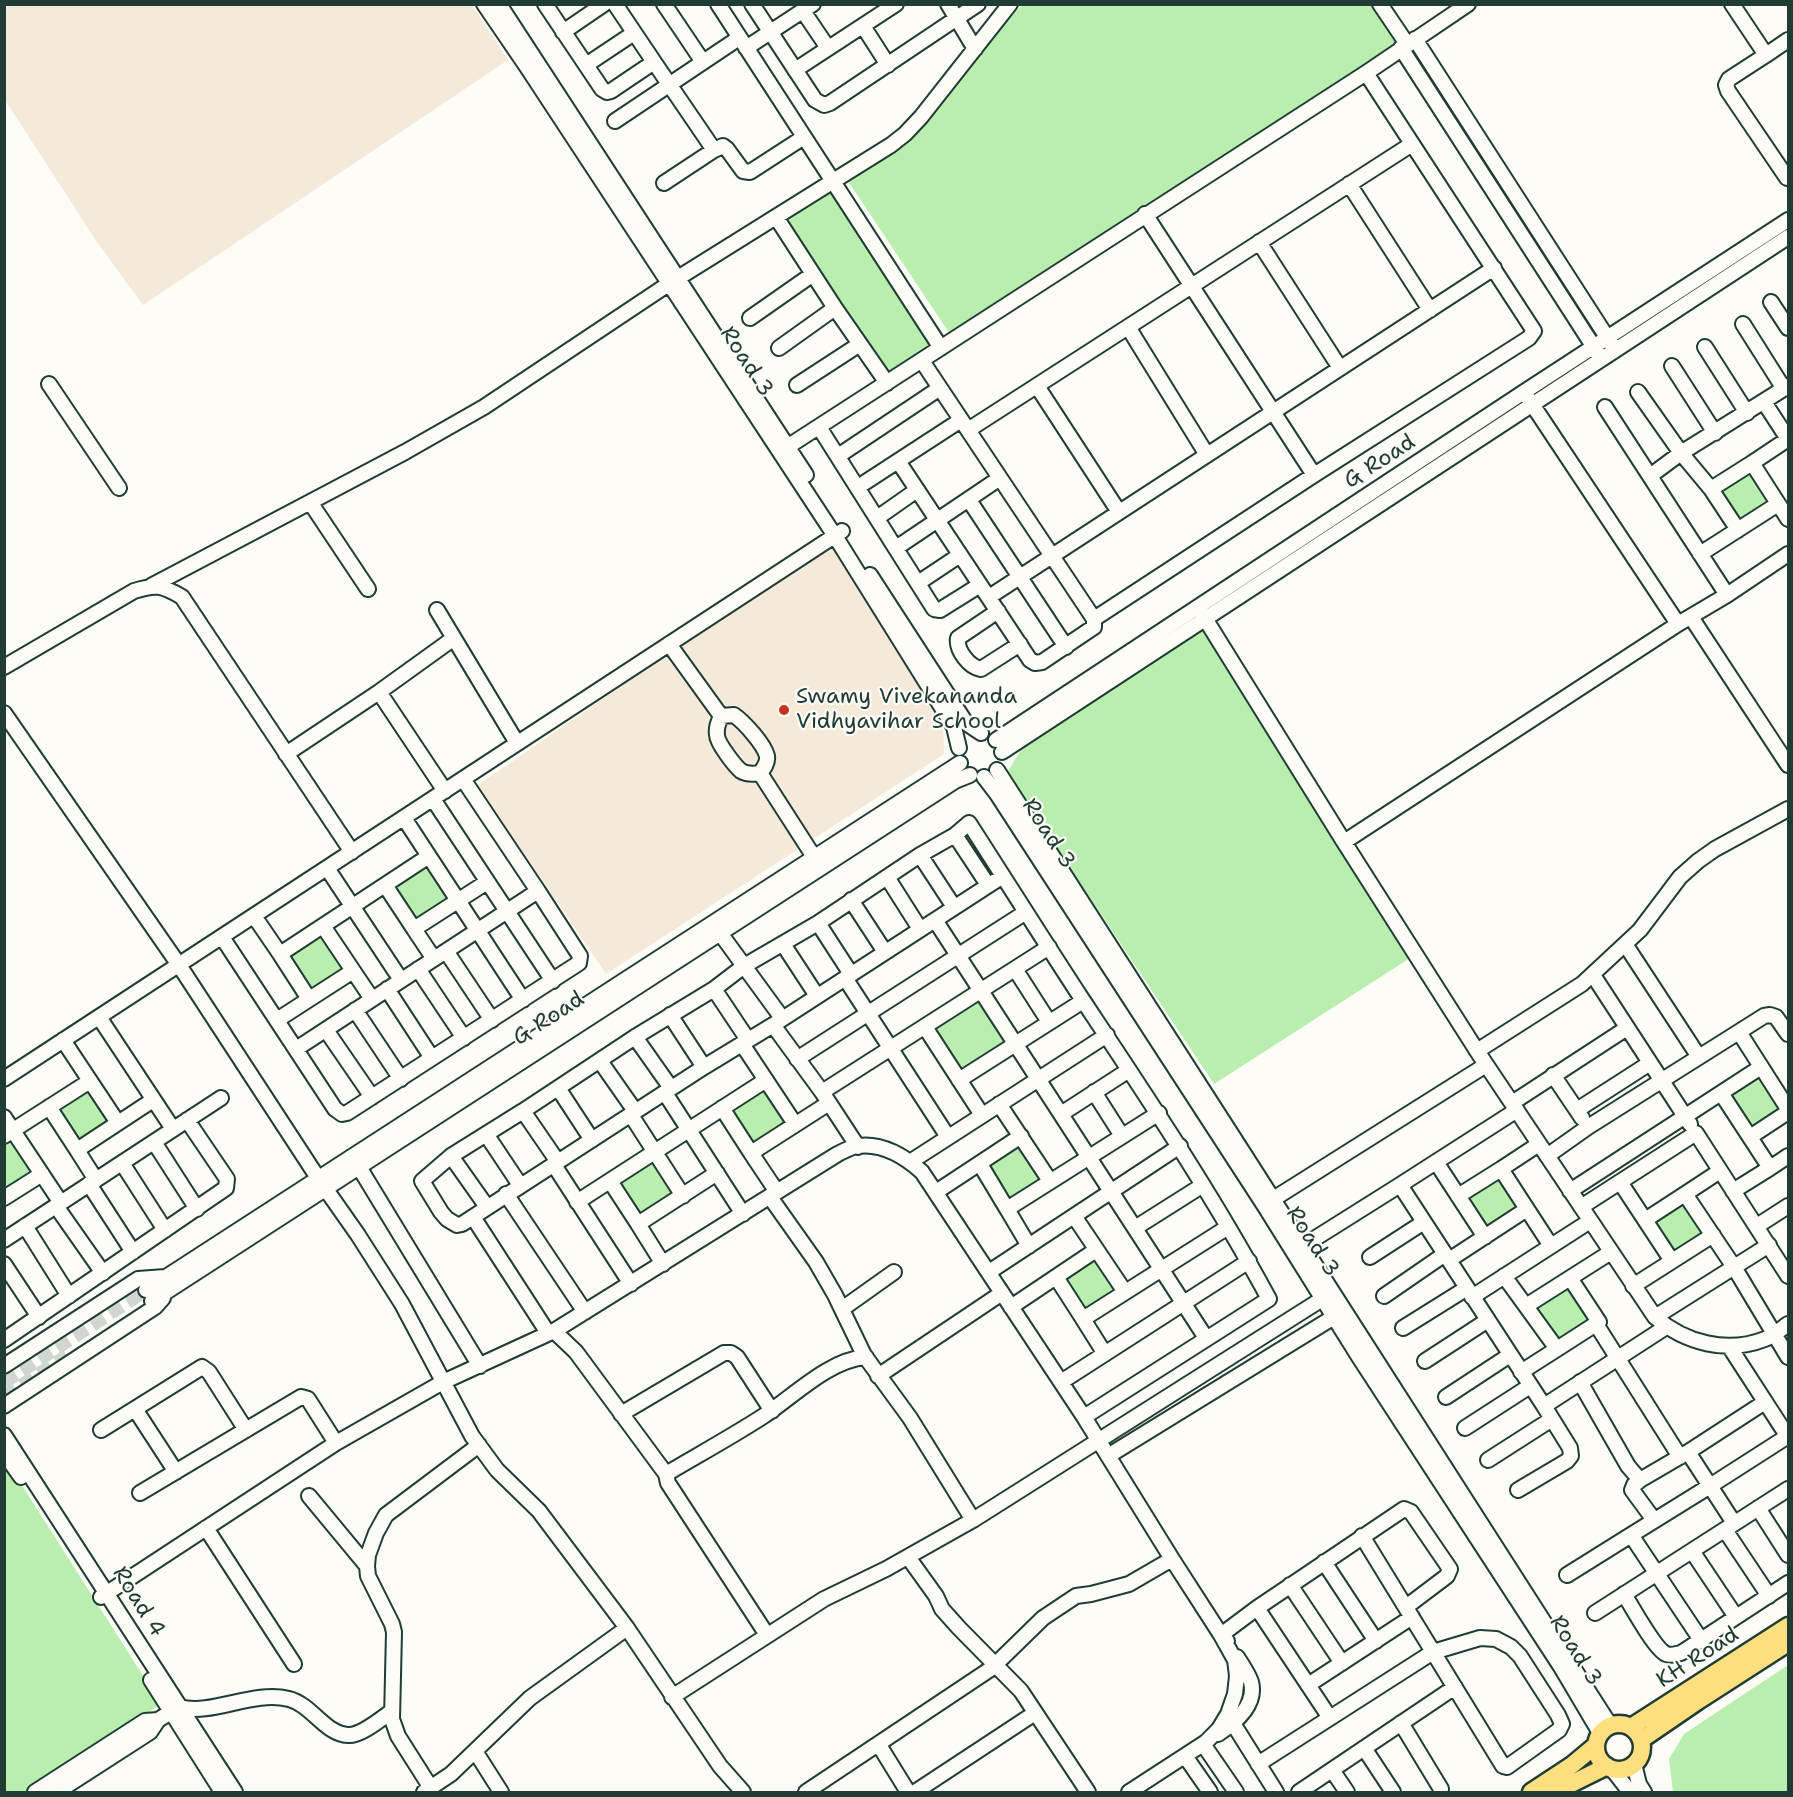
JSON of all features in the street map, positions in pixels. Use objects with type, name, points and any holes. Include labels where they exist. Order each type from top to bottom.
[{"type":"main road","name":"KH Road","points":[[1636,1734],[1788,1626]]},
{"type":"main road","name":"KH Road","points":[[1636,1734],[1698,1701],[1788,1643]]},
{"type":"main road","points":[[1531,1792],[1572,1765],[1602,1735],[1624,1724],[1636,1734],[1641,1753],[1634,1764],[1624,1769],[1610,1768],[1555,1792]]},
{"type":"main road","points":[[1602,1735],[1597,1754],[1600,1761],[1610,1768]]},
{"type":"street","name":"Road 3","points":[[484,4],[674,281]]},
{"type":"street","name":"Road 3","points":[[499,4],[783,450],[966,723],[981,733]]},
{"type":"street","points":[[545,4],[602,89],[607,92],[654,62]]},
{"type":"street","points":[[563,32],[604,4]]},
{"type":"street","points":[[664,4],[703,62]]},
{"type":"street","points":[[718,4],[941,348]]},
{"type":"street","points":[[752,4],[815,100],[824,105],[978,4]]},
{"type":"street","points":[[795,70],[863,26],[880,9],[896,4]]},
{"type":"street","points":[[948,4],[975,49]]},
{"type":"street","points":[[4,667],[134,591],[151,586],[405,452],[484,406],[674,281],[891,145],[921,117],[1010,4]]},
{"type":"street","points":[[1380,4],[1615,350]]},
{"type":"street","points":[[783,450],[1366,73],[1468,4]]},
{"type":"street","points":[[1732,4],[1766,55]]},
{"type":"street","points":[[619,6],[634,33],[714,150]]},
{"type":"street","points":[[615,121],[703,62],[771,33],[809,6],[828,48]]},
{"type":"street","points":[[863,26],[888,65]]},
{"type":"street","points":[[586,66],[634,33]]},
{"type":"street","points":[[1787,178],[1726,85],[1729,79],[1788,42]]},
{"type":"street","points":[[1407,44],[1602,359]]},
{"type":"street","points":[[1094,619],[1534,332],[1366,73]]},
{"type":"street","points":[[664,183],[723,146],[728,149],[743,171],[747,172],[804,136]]},
{"type":"street","points":[[858,487],[898,461],[1037,386],[1412,144]]},
{"type":"street","points":[[1349,184],[1430,310]]},
{"type":"street","points":[[1145,214],[1314,475]]},
{"type":"street","points":[[776,217],[887,383]]},
{"type":"street","name":"G Road","points":[[999,746],[1198,607],[1788,220]]},
{"type":"street","name":"G Road","points":[[999,746],[1205,619],[1788,237]]},
{"type":"street","points":[[1259,242],[1340,368]]},
{"type":"street","points":[[989,597],[1494,268]]},
{"type":"street","points":[[750,318],[813,274]]},
{"type":"street","points":[[1771,302],[1788,328]]},
{"type":"street","points":[[779,348],[835,308]]},
{"type":"street","points":[[1650,476],[1682,453],[1786,388],[1743,324]]},
{"type":"street","points":[[1128,327],[1207,455]]},
{"type":"street","points":[[797,385],[860,344]]},
{"type":"street","points":[[1705,347],[1747,413]]},
{"type":"street","points":[[898,461],[1030,660],[1037,664],[1094,627],[1094,619],[922,361]]},
{"type":"street","points":[[1672,366],[1715,433]]},
{"type":"street","points":[[50,384],[119,488]]},
{"type":"street","points":[[1037,386],[1119,512]]},
{"type":"street","points":[[838,456],[940,388]]},
{"type":"street","points":[[1524,392],[1678,624]]},
{"type":"street","points":[[1638,392],[1682,453],[1712,489],[1738,530]]},
{"type":"street","points":[[1712,489],[1788,439],[1764,402]]},
{"type":"street","points":[[1605,407],[1727,595]]},
{"type":"street","points":[[819,427],[934,609],[937,611],[980,585]]},
{"type":"street","points":[[1752,463],[1788,519]]},
{"type":"street","points":[[896,548],[1000,478]]},
{"type":"street","points":[[877,518],[917,490]]},
{"type":"street","points":[[969,500],[1066,647]]},
{"type":"street","points":[[310,502],[368,589]]},
{"type":"street","points":[[1700,554],[1778,504]]},
{"type":"street","name":"Road 3","points":[[838,533],[954,727],[959,748]]},
{"type":"street","points":[[4,1079],[838,533]]},
{"type":"street","points":[[1344,842],[1788,554]]},
{"type":"street","points":[[918,582],[960,555]]},
{"type":"street","points":[[151,586],[166,588],[182,597],[352,852]]},
{"type":"street","points":[[1198,607],[1486,1065],[1655,1317],[1666,1327],[1684,1336],[1711,1345],[1729,1346],[1742,1346],[1767,1339],[1788,1324]]},
{"type":"street","points":[[437,610],[517,743]]},
{"type":"street","points":[[998,611],[958,638],[957,645],[971,666],[981,669],[1020,644]]},
{"type":"street","points":[[1691,616],[1788,765]]},
{"type":"street","points":[[286,754],[379,692],[454,638]]},
{"type":"street","points":[[669,644],[721,716]]},
{"type":"street","points":[[379,692],[486,882],[553,981]]},
{"type":"street","points":[[4,713],[179,965],[358,1235],[402,1304],[479,1445],[497,1470],[539,1511],[627,1628],[720,1766],[743,1792]]},
{"type":"street","points":[[734,715],[742,720],[762,747],[767,755],[767,763],[760,773],[742,772],[718,742],[717,725],[721,716],[734,715]]},
{"type":"street","points":[[981,733],[989,735],[999,746],[1002,758],[997,770],[989,776],[977,776],[966,772],[958,756],[959,748],[968,737],[981,733]]},
{"type":"street","name":"G Road","points":[[149,1296],[960,763]]},
{"type":"street","name":"Road 3","points":[[997,770],[1561,1666],[1602,1735]]},
{"type":"street","points":[[760,773],[814,857]]},
{"type":"street","name":"Road 3","points":[[977,776],[997,794],[1268,1202],[1303,1246],[1328,1295]]},
{"type":"street","name":"G Road","points":[[322,1183],[359,1167],[955,781],[977,776]]},
{"type":"street","points":[[222,937],[335,1108],[339,1112],[346,1113],[553,981],[575,966],[580,959],[463,779]]},
{"type":"street","points":[[1477,1051],[1593,975],[1640,930],[1680,878],[1698,861],[1715,849],[1788,809]]},
{"type":"street","points":[[404,818],[523,999]]},
{"type":"street","points":[[1003,876],[462,1224],[457,1226],[441,1212],[422,1181],[451,1155],[714,989],[744,966],[818,923],[969,823],[1180,1146],[1249,1261],[1269,1299],[1084,1417]]},
{"type":"street","points":[[955,834],[988,885]]},
{"type":"street","points":[[920,855],[954,908]]},
{"type":"street","points":[[280,954],[429,856]]},
{"type":"street","points":[[327,868],[401,980]]},
{"type":"street","points":[[887,877],[920,929]]},
{"type":"street","points":[[414,929],[486,882]]},
{"type":"street","points":[[385,885],[434,959]]},
{"type":"street","points":[[296,1049],[537,891]]},
{"type":"street","points":[[851,900],[885,952]]},
{"type":"street","points":[[797,1059],[1026,912]]},
{"type":"street","points":[[254,916],[309,999]]},
{"type":"street","points":[[935,920],[1206,1338]]},
{"type":"street","points":[[818,923],[868,1014],[948,1137]]},
{"type":"street","points":[[323,926],[372,999]]},
{"type":"street","points":[[720,933],[744,966],[778,1021],[797,1059],[826,1097],[858,1147]]},
{"type":"street","points":[[783,944],[817,996]]},
{"type":"street","points":[[1625,944],[1699,1057]]},
{"type":"street","points":[[751,1153],[795,1124],[826,1097],[891,1048],[1049,947]]},
{"type":"street","points":[[446,951],[492,1020]]},
{"type":"street","points":[[418,969],[464,1038]]},
{"type":"street","points":[[1015,969],[1049,1022]]},
{"type":"street","points":[[277,1020],[353,971]]},
{"type":"street","points":[[1593,975],[1788,1276]]},
{"type":"street","points":[[387,989],[432,1058]]},
{"type":"street","points":[[714,989],[766,1080],[795,1124]]},
{"type":"street","points":[[959,1080],[1083,1000]]},
{"type":"street","points":[[355,1010],[401,1078]]},
{"type":"street","points":[[670,1015],[704,1067]]},
{"type":"street","points":[[1458,1196],[1501,1169],[1588,1127],[1764,1016],[1776,1017],[1788,1034]]},
{"type":"street","points":[[99,1017],[173,1130]]},
{"type":"street","points":[[925,1027],[982,1115]]},
{"type":"street","points":[[1303,1246],[1436,1162],[1514,1107],[1554,1075],[1627,1028]]},
{"type":"street","points":[[326,1030],[372,1097]]},
{"type":"street","points":[[1739,1032],[1788,1110],[1750,1137]]},
{"type":"street","points":[[910,1162],[1107,1035]]},
{"type":"street","points":[[635,1037],[689,1129],[743,1214]]},
{"type":"street","points":[[63,1041],[118,1123]]},
{"type":"street","points":[[600,1061],[683,1196]]},
{"type":"street","points":[[1576,1110],[1650,1063]]},
{"type":"street","points":[[1268,1202],[1486,1065]]},
{"type":"street","points":[[1570,1191],[1761,1067]]},
{"type":"street","points":[[1061,1114],[1129,1070]]},
{"type":"street","points":[[1554,1075],[1588,1127]]},
{"type":"street","points":[[578,1202],[766,1080]]},
{"type":"street","points":[[9,1133],[90,1081]]},
{"type":"street","points":[[558,1088],[592,1140]]},
{"type":"street","points":[[1094,1092],[1122,1136]]},
{"type":"street","points":[[1721,1093],[1770,1168]]},
{"type":"street","points":[[5,1238],[221,1098]]},
{"type":"street","points":[[77,1150],[153,1100]]},
{"type":"street","points":[[999,1104],[1050,1181]]},
{"type":"street","points":[[49,1107],[77,1150],[133,1252]]},
{"type":"street","points":[[722,1108],[816,1262],[866,1357],[910,1418],[973,1520]]},
{"type":"street","points":[[523,1111],[631,1284]]},
{"type":"street","points":[[1007,1209],[1159,1113]]},
{"type":"street","points":[[4,1117],[9,1133],[42,1174],[103,1273]]},
{"type":"street","points":[[5,1340],[226,1188],[227,1179],[187,1120]]},
{"type":"street","points":[[1581,1207],[1696,1133]]},
{"type":"street","points":[[486,1134],[520,1185]]},
{"type":"street","points":[[936,1192],[1022,1136]]},
{"type":"street","points":[[154,1142],[197,1209]]},
{"type":"street","points":[[988,1272],[1180,1146]]},
{"type":"street","points":[[104,1595],[336,1443],[443,1382],[551,1332],[836,1155],[858,1147],[875,1147],[890,1151],[922,1172],[1099,1440],[1235,1660],[1237,1676],[1235,1694],[1228,1714],[1219,1729],[1205,1743]]},
{"type":"street","points":[[451,1155],[487,1207]]},
{"type":"street","points":[[1733,1191],[1788,1156]]},
{"type":"street","points":[[1436,1162],[1485,1237]]},
{"type":"street","points":[[122,1163],[165,1230]]},
{"type":"street","points":[[981,1164],[1029,1246]]},
{"type":"street","points":[[359,1167],[480,1366]]},
{"type":"street","points":[[1501,1169],[1551,1246]]},
{"type":"street","points":[[1645,1220],[1720,1171]]},
{"type":"street","points":[[638,1224],[717,1173]]},
{"type":"street","points":[[4,1198],[42,1174]]},
{"type":"street","points":[[610,1181],[663,1264]]},
{"type":"street","points":[[1620,1182],[1672,1261]]},
{"type":"street","points":[[1135,1228],[1203,1185]]},
{"type":"street","points":[[1400,1185],[1570,1448],[1571,1456],[1567,1461],[1518,1490]]},
{"type":"street","points":[[506,1194],[585,1312]]},
{"type":"street","points":[[1685,1194],[1734,1268],[1788,1357]]},
{"type":"street","points":[[1756,1226],[1788,1206]]},
{"type":"street","points":[[1384,1296],[1447,1257],[1485,1237],[1527,1209]]},
{"type":"street","points":[[1074,1216],[1125,1292]]},
{"type":"street","points":[[473,1217],[551,1332],[576,1352],[666,1474],[668,1483],[767,1635]]},
{"type":"street","points":[[1403,1329],[1504,1276],[1590,1221]]},
{"type":"street","points":[[1370,1257],[1424,1222]]},
{"type":"street","points":[[25,1227],[69,1296]]},
{"type":"street","points":[[1083,1319],[1228,1227]]},
{"type":"street","points":[[1634,1286],[1713,1235]]},
{"type":"street","points":[[1655,1317],[1768,1245]]},
{"type":"street","points":[[1011,1307],[1096,1250]]},
{"type":"street","points":[[1526,1306],[1611,1252]]},
{"type":"street","points":[[1061,1382],[1249,1261]]},
{"type":"street","points":[[4,1264],[39,1317]]},
{"type":"street","points":[[842,1309],[894,1272]]},
{"type":"street","points":[[1504,1276],[1557,1349]]},
{"type":"street","points":[[1056,1277],[1105,1354]]},
{"type":"street","points":[[1521,1372],[1599,1322],[1570,1278]]},
{"type":"street","points":[[4,1366],[138,1279],[168,1283],[155,1307],[4,1406]]},
{"type":"street","points":[[878,1376],[1002,1293]]},
{"type":"street","points":[[672,1697],[824,1599],[886,1569],[973,1520],[1328,1295]]},
{"type":"street","points":[[1108,1456],[1339,1314]]},
{"type":"street","points":[[1425,1361],[1488,1320]]},
{"type":"street","points":[[1596,1324],[1617,1359],[1684,1454],[1710,1486],[1729,1527],[1769,1596]]},
{"type":"street","points":[[1544,1406],[1666,1327]]},
{"type":"street","points":[[1567,1575],[1788,1437],[1729,1346]]},
{"type":"street","points":[[621,1414],[724,1353],[731,1353],[737,1357],[772,1411]]},
{"type":"street","points":[[1446,1397],[1510,1354]]},
{"type":"street","points":[[666,1474],[772,1411],[819,1376],[853,1358],[866,1357]]},
{"type":"street","points":[[101,1430],[202,1367],[208,1372],[246,1430]]},
{"type":"street","points":[[1580,1382],[1628,1466],[1640,1480]]},
{"type":"street","points":[[1465,1428],[1530,1386]]},
{"type":"street","points":[[140,1493],[297,1398],[308,1399],[336,1443]]},
{"type":"street","points":[[1654,1520],[1632,1490],[1634,1485],[1766,1402]]},
{"type":"street","points":[[135,1408],[176,1472]]},
{"type":"street","points":[[1488,1460],[1552,1419]]},
{"type":"street","name":"Road 4","points":[[4,1435],[175,1709],[222,1792]]},
{"type":"street","points":[[479,1445],[386,1515],[368,1555],[368,1576],[394,1632],[394,1728],[427,1790],[451,1774],[530,1698],[627,1628]]},
{"type":"street","name":"Road 4","points":[[4,1453],[104,1595]]},
{"type":"street","points":[[1595,1613],[1788,1489]]},
{"type":"street","points":[[309,1496],[367,1566]]},
{"type":"street","points":[[1758,1508],[1788,1555]]},
{"type":"street","points":[[1221,1635],[1290,1585],[1400,1511],[1411,1512],[1448,1565],[1450,1569],[1447,1576],[1376,1641],[1308,1685]]},
{"type":"street","points":[[206,1528],[294,1664]]},
{"type":"street","points":[[1631,1535],[1701,1640]]},
{"type":"street","points":[[1258,1764],[1433,1652],[1480,1638],[1496,1639],[1511,1647],[1520,1656],[1562,1724],[1555,1734],[1505,1767],[1433,1652],[1362,1536]]},
{"type":"street","points":[[1692,1551],[1736,1617]]},
{"type":"street","points":[[908,1557],[936,1596],[942,1609],[1021,1691],[1088,1792]]},
{"type":"street","points":[[806,1792],[879,1746],[995,1666],[1043,1618],[1076,1596],[1129,1584],[1172,1559]]},
{"type":"street","points":[[1324,1562],[1376,1641]]},
{"type":"street","points":[[1624,1594],[1656,1645],[1664,1653],[1670,1655],[1681,1653],[1788,1583]]},
{"type":"street","points":[[1290,1585],[1342,1664]]},
{"type":"street","points":[[1257,1608],[1330,1718]]},
{"type":"street","points":[[1129,1792],[1233,1725],[1243,1714],[1249,1702],[1251,1683],[1235,1652],[1221,1635]]},
{"type":"street","points":[[1299,1792],[1455,1687]]},
{"type":"street","points":[[57,1792],[150,1732],[158,1720],[175,1709],[191,1710],[262,1697],[290,1700],[304,1706],[337,1732],[347,1735],[360,1733],[393,1711]]},
{"type":"street","name":"Road 4","points":[[175,1709],[235,1792]]},
{"type":"street","points":[[915,1792],[1035,1713]]},
{"type":"street","points":[[35,1792],[145,1721],[158,1720]]},
{"type":"street","points":[[1401,1723],[1441,1789]]},
{"type":"street","points":[[1233,1725],[1276,1792]]},
{"type":"street","points":[[1205,1743],[1236,1792]]},
{"type":"street","points":[[879,1746],[908,1792]]},
{"type":"street","points":[[1364,1748],[1393,1792]]},
{"type":"street","points":[[475,1751],[501,1792]]},
{"type":"street","points":[[1185,1756],[1210,1792]]},
{"type":"street","points":[[1634,1764],[1639,1784],[1644,1792]]},
{"type":"street","points":[[1610,1768],[1630,1792]]},
{"type":"street","points":[[1332,1770],[1347,1792]]},
{"type":"shaded area","points":[[5,4],[472,5],[508,60],[143,305],[97,242],[5,100]]},
{"type":"shaded area","points":[[830,542],[943,723],[944,754],[606,974],[478,785]]},
{"type":"green space","points":[[1022,5],[1389,5],[1406,39],[952,337],[848,181],[915,136],[973,65],[978,53]]},
{"type":"green space","points":[[841,186],[946,338],[889,377],[784,222]]},
{"type":"green space","points":[[1752,469],[1774,502],[1741,524],[1719,491]]},
{"type":"green space","points":[[1206,627],[1410,958],[1214,1084],[1007,773],[1022,748]]},
{"type":"green space","points":[[428,861],[453,898],[414,924],[389,887]]},
{"type":"green space","points":[[323,930],[347,967],[308,993],[284,956]]},
{"type":"green space","points":[[977,999],[1007,1042],[962,1072],[933,1029]]},
{"type":"green space","points":[[1761,1075],[1783,1107],[1750,1129],[1728,1097]]},
{"type":"green space","points":[[90,1086],[112,1123],[77,1145],[54,1108]]},
{"type":"green space","points":[[764,1091],[786,1123],[753,1145],[732,1112]]},
{"type":"green space","points":[[11,1137],[35,1173],[5,1193],[5,1141]]},
{"type":"green space","points":[[1022,1145],[1044,1177],[1012,1199],[990,1167]]},
{"type":"green space","points":[[653,1160],[674,1193],[642,1215],[620,1182]]},
{"type":"green space","points":[[1497,1177],[1519,1209],[1487,1231],[1465,1198]]},
{"type":"green space","points":[[1684,1199],[1706,1231],[1673,1253],[1651,1221]]},
{"type":"green space","points":[[1096,1258],[1118,1291],[1085,1312],[1063,1280]]},
{"type":"green space","points":[[1569,1285],[1591,1318],[1558,1340],[1537,1307]]},
{"type":"green space","points":[[4,1457],[161,1704],[28,1792],[5,1792]]},
{"type":"green space","points":[[1788,1665],[1788,1792],[1673,1792],[1669,1759],[1684,1734]]},
{"type":"tunnel","points":[[4,1382],[146,1290]]},
{"type":"tunnel","points":[[4,1397],[67,1356]]},
{"type":"place","name":"Swamy Vivekananda Vidhyavihar School","points":[[784,710]]}]
